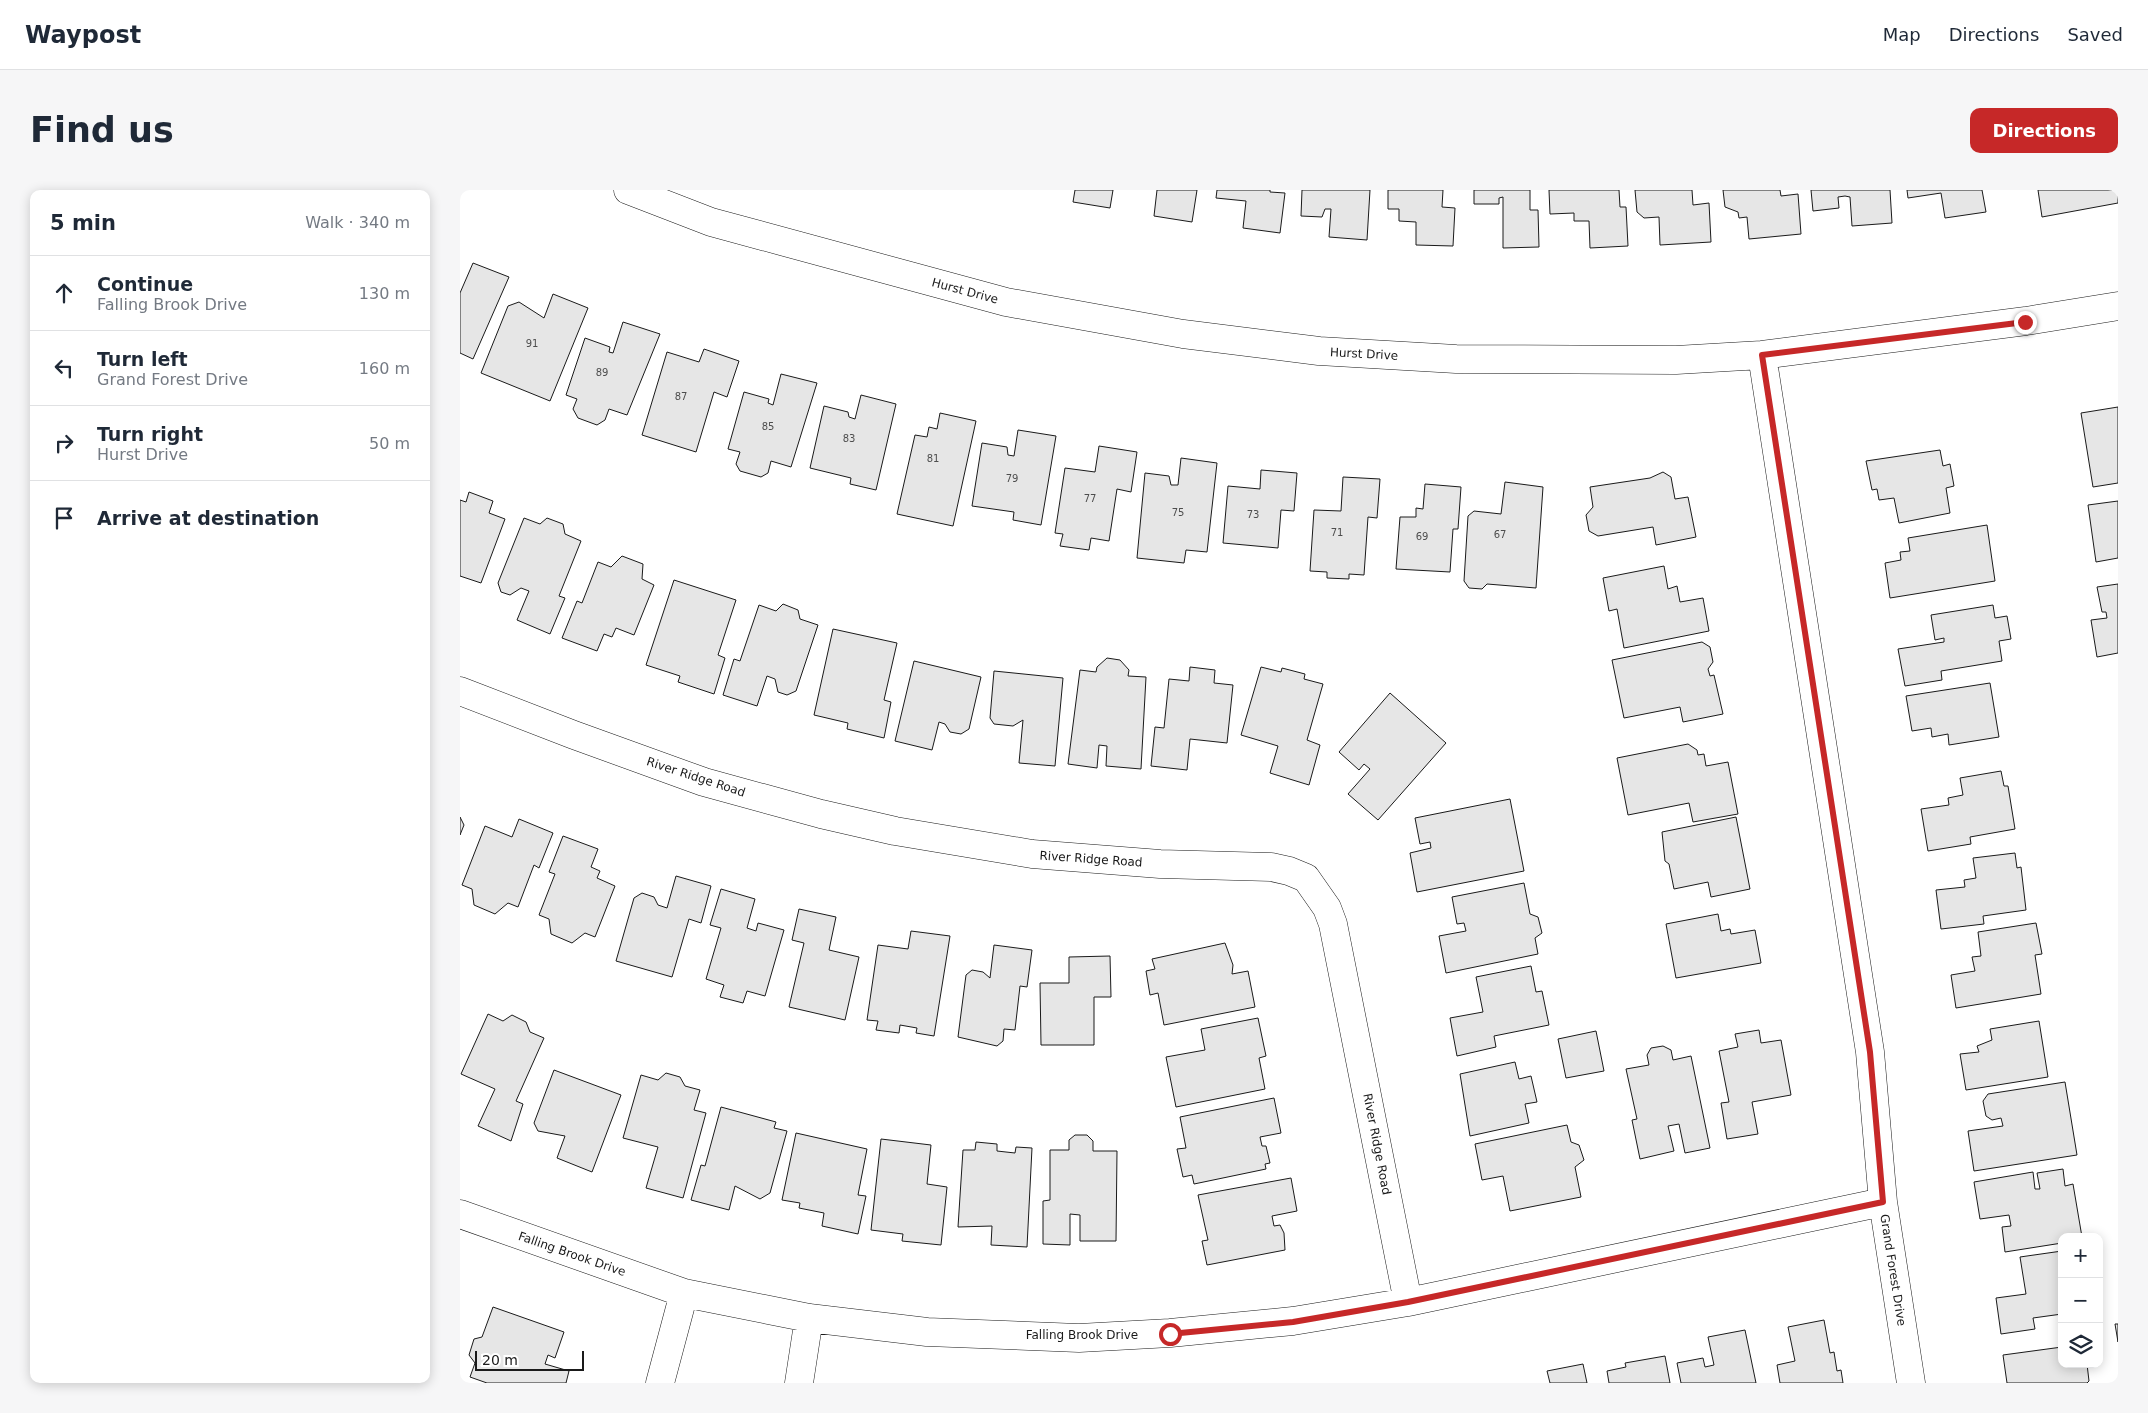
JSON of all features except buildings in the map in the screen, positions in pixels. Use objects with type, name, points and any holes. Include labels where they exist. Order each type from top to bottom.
[{"type":"street","name":"Hurst Drive","points":[[628,190],[711,222],[1006,302],[1236,342],[1318,351],[1456,359],[1676,360],[1762,355],[2026,322],[2118,306]]},
{"type":"street","name":"Grand Forest Drive","points":[[1762,355],[1870,1052],[1883,1202],[1912,1383]]},
{"type":"street","name":"River Ridge Road","points":[[460,691],[574,736],[704,782],[821,814],[886,829],[1032,854],[1160,864],[1270,868],[1289,871],[1306,878],[1327,908],[1335,932],[1408,1302]]},
{"type":"street","name":"Falling Brook Drive","points":[[460,1214],[684,1293],[810,1318],[927,1332],[1079,1338],[1170,1334],[1293,1322],[1408,1302],[1883,1202]]},
{"type":"street","points":[[660,1383],[684,1293]]},
{"type":"street","points":[[799,1383],[810,1318]]},
{"type":"route","points":[[1170,1334],[1293,1322],[1408,1302],[1883,1202],[1870,1052],[1762,355],[2025,322]]}]
